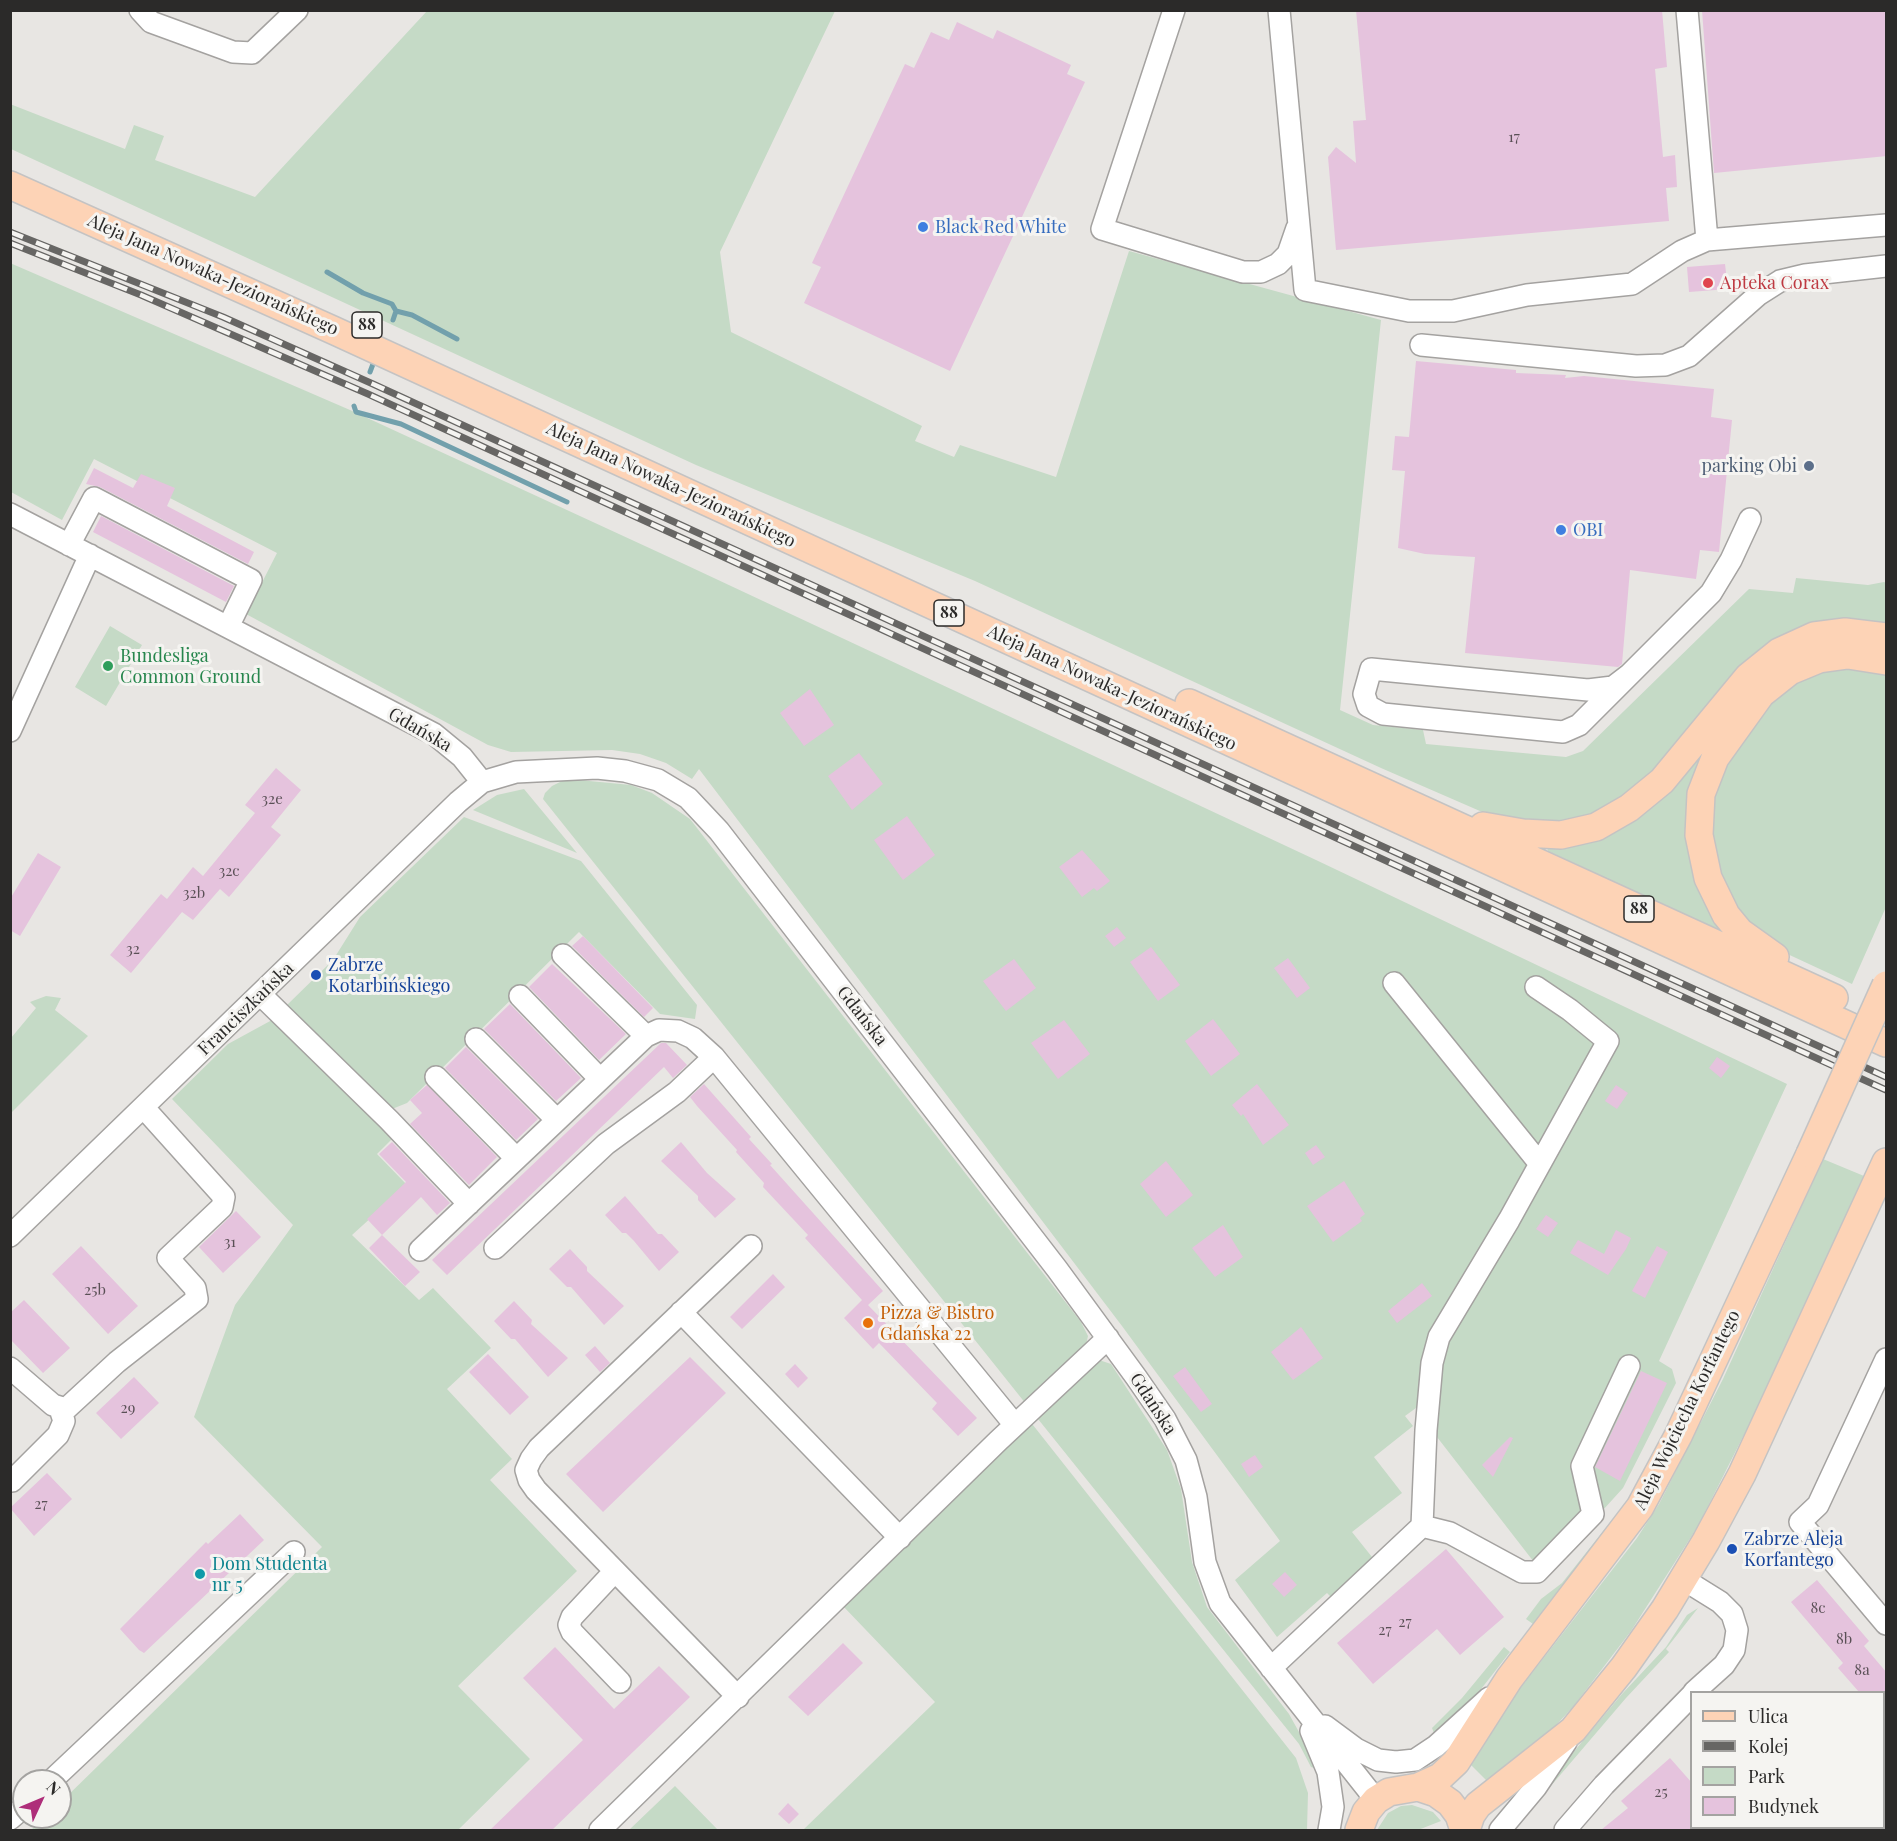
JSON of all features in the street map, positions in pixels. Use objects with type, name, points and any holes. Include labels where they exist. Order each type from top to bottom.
[{"type":"main road","name":"Aleja Jana Nowaka-Jeziorańskiego","points":[[10,165],[332,309],[1887,1022]]},
{"type":"main road","name":"Aleja Jana Nowaka-Jeziorańskiego","points":[[10,185],[335,330],[1887,1043]]},
{"type":"main road","points":[[1429,813],[1522,833],[1561,835],[1596,827],[1629,808],[1662,781],[1748,677],[1779,652],[1814,636],[1845,632],[1887,638]]},
{"type":"main road","points":[[1849,1005],[1758,946],[1740,932],[1726,915],[1708,878],[1698,835],[1701,794],[1715,758],[1761,694],[1790,671],[1819,659],[1848,655],[1887,661]]},
{"type":"main road","name":"Aleja Wojciecha Korfantego","points":[[1376,1800],[1389,1792],[1418,1787],[1440,1778],[1456,1762],[1509,1679],[1640,1507],[1678,1436],[1887,985]]},
{"type":"main road","points":[[1465,1830],[1478,1805],[1573,1730],[1637,1648],[1683,1579],[1742,1474],[1882,1172]]},
{"type":"main road","points":[[1418,1787],[1436,1793],[1450,1803],[1459,1815],[1465,1830]]},
{"type":"main road","points":[[1359,1830],[1366,1812],[1376,1800]]},
{"type":"street","points":[[140,10],[151,22],[233,52],[252,53],[297,10]]},
{"type":"street","points":[[1174,10],[1102,229],[1243,272],[1261,272],[1278,264],[1288,254],[1296,238],[1299,221]]},
{"type":"street","points":[[1279,10],[1305,290],[1368,305],[1429,313],[1472,308],[1527,295],[1640,282],[1682,251],[1707,240],[1887,225]]},
{"type":"street","points":[[1687,10],[1707,240]]},
{"type":"street","points":[[1421,345],[1636,366],[1665,365],[1689,356],[1758,295],[1780,281],[1804,275],[1887,266]]},
{"type":"street","points":[[69,545],[94,498],[251,580],[228,627]]},
{"type":"street","name":"Gdańska","points":[[10,514],[443,740],[462,757],[482,782],[516,772],[597,768],[643,774],[674,788],[688,798],[719,831],[1108,1338],[1165,1419],[1186,1460],[1192,1478],[1206,1562],[1215,1594],[1302,1709],[1376,1800]]},
{"type":"street","points":[[1630,674],[1613,687],[1588,690],[1371,669],[1364,694],[1368,706],[1383,714],[1563,732],[1579,725],[1630,674],[1711,593],[1731,560],[1750,519]]},
{"type":"street","points":[[10,731],[90,555]]},
{"type":"street","name":"Franciszkańska","points":[[10,1236],[458,802],[482,782]]},
{"type":"street","points":[[563,955],[646,1036]]},
{"type":"street","points":[[1394,983],[1540,1164]]},
{"type":"street","points":[[1271,1668],[1422,1526],[1426,1430],[1435,1349],[1446,1323],[1540,1164],[1608,1041],[1570,1010],[1536,987]]},
{"type":"street","points":[[260,994],[389,1120],[469,1204]]},
{"type":"street","points":[[520,996],[600,1079]]},
{"type":"street","points":[[420,1250],[646,1036],[660,1030],[678,1030],[693,1038],[714,1057],[1014,1425]]},
{"type":"street","points":[[476,1039],[557,1120]]},
{"type":"street","points":[[495,1248],[606,1144],[677,1092],[714,1057]]},
{"type":"street","points":[[436,1077],[516,1158]]},
{"type":"street","points":[[60,1409],[71,1406],[117,1362],[194,1303],[198,1293],[168,1258],[225,1202],[221,1191],[144,1108]]},
{"type":"street","points":[[738,1697],[536,1490],[526,1470],[539,1448],[751,1246]]},
{"type":"street","points":[[681,1312],[900,1538]]},
{"type":"street","points":[[600,1830],[1014,1425],[1108,1338]]},
{"type":"street","points":[[1887,1359],[1818,1505],[1800,1522],[1887,1624]]},
{"type":"street","points":[[1422,1526],[1450,1533],[1521,1572],[1537,1572],[1593,1514],[1582,1466],[1629,1366]]},
{"type":"street","points":[[10,1368],[27,1385],[60,1409],[64,1421],[58,1435],[12,1481]]},
{"type":"street","points":[[64,1769],[294,1552]]},
{"type":"street","points":[[615,1571],[572,1617],[569,1624],[572,1632],[620,1682]]},
{"type":"street","points":[[1683,1579],[1720,1602],[1732,1614],[1737,1630],[1734,1650],[1724,1665],[1696,1691]]},
{"type":"street","points":[[1302,1709],[1356,1749],[1378,1760],[1396,1762],[1415,1760],[1436,1746],[1509,1679]]},
{"type":"street","points":[[1565,1830],[1604,1785],[1690,1697]]},
{"type":"street","points":[[1302,1709],[1328,1772],[1333,1807],[1329,1830]]},
{"type":"street","points":[[1500,1830],[1536,1787],[1573,1730]]},
{"type":"green space","points":[[427,11],[835,11],[720,252],[731,332],[922,426],[915,441],[954,457],[960,445],[1056,477],[1129,251],[1381,320],[1340,710],[1373,725],[1423,730],[1426,744],[1566,757],[1583,751],[1749,589],[1793,593],[1796,578],[1868,585],[1884,582],[1886,583],[1886,628],[1861,624],[1661,771],[1580,825],[1496,818],[1381,768],[975,581],[696,465],[11,149],[10,104],[125,149],[134,125],[164,136],[155,160],[255,197]]},
{"type":"green space","points":[[10,263],[350,410],[684,564],[1787,1084],[1659,1361],[1672,1369],[1676,1383],[1623,1488],[1544,1575],[1430,1428],[1423,1407],[1416,1408],[1405,1416],[1413,1426],[1374,1457],[1402,1493],[1352,1532],[1376,1562],[1334,1600],[1327,1593],[1277,1637],[1235,1580],[1280,1541],[1122,1326],[699,769],[692,779],[666,763],[640,754],[612,750],[511,752],[488,745],[246,614],[277,553],[94,459],[62,520],[11,492]]},
{"type":"green space","name":"Bundesliga Common Ground","points":[[110,626],[142,645],[106,706],[75,687]]},
{"type":"green space","points":[[1823,650],[1702,768],[1724,933],[1548,851],[1547,847],[1573,843],[1745,691]]},
{"type":"green space","points":[[1864,664],[1886,669],[1886,907],[1852,984],[1781,951],[1746,925],[1711,856],[1713,785],[1758,711],[1801,675]]},
{"type":"green space","points":[[579,780],[631,785],[652,793],[690,819],[1081,1322],[1088,1336],[1085,1349],[1026,1404],[543,799],[552,786],[562,781]]},
{"type":"green space","points":[[524,789],[577,853],[473,810],[497,795]]},
{"type":"green space","points":[[464,817],[581,861],[697,1005],[695,1019],[660,1014],[579,932],[407,1103],[392,1109],[286,1006],[333,960],[360,917]]},
{"type":"green space","points":[[46,996],[61,998],[55,1010],[88,1036],[11,1113],[11,1038],[36,1008],[30,1002]]},
{"type":"green space","points":[[272,1020],[394,1137],[377,1154],[407,1185],[352,1235],[419,1300],[433,1288],[491,1348],[447,1389],[512,1459],[490,1480],[577,1571],[458,1686],[530,1759],[458,1830],[31,1830],[72,1829],[72,1791],[322,1547],[194,1417],[235,1305],[293,1225],[172,1099],[228,1044]]},
{"type":"green space","points":[[1823,1159],[1864,1176],[1762,1399],[1698,1526],[1631,1631],[1573,1707],[1541,1741],[1488,1782],[1469,1763],[1500,1714],[1637,1538],[1659,1504],[1723,1379]]},
{"type":"green space","points":[[1099,1360],[1111,1364],[1167,1450],[1181,1489],[1192,1562],[1207,1607],[1289,1714],[1320,1770],[1311,1767],[1299,1744],[1034,1414]]},
{"type":"green space","points":[[1029,1420],[1296,1758],[1308,1793],[1307,1830],[803,1830],[935,1702],[842,1605]]},
{"type":"green space","points":[[1614,1520],[1533,1624],[1526,1619],[1541,1599],[1562,1583]]},
{"type":"green space","points":[[1698,1608],[1666,1649],[1669,1652],[1626,1698],[1526,1815],[1521,1815],[1622,1694],[1666,1647],[1687,1615]]},
{"type":"green space","points":[[1504,1647],[1510,1652],[1467,1707],[1436,1738],[1432,1728],[1462,1698]]},
{"type":"green space","points":[[675,1786],[718,1830],[629,1830]]},
{"type":"green space","points":[[1412,1805],[1433,1812],[1441,1821],[1418,1830],[1377,1830],[1388,1813],[1401,1806]]},
{"type":"building","points":[[1356,10],[1662,10],[1667,67],[1655,69],[1663,157],[1675,155],[1677,187],[1666,188],[1669,221],[1336,250],[1328,157],[1336,147],[1356,163],[1353,121],[1366,120]]},
{"type":"building","points":[[1702,10],[1887,10],[1887,156],[1714,173]]},
{"type":"building","name":"Black Red White","points":[[957,22],[993,39],[997,30],[1071,65],[1067,74],[1085,82],[950,371],[804,303],[821,267],[812,263],[905,64],[914,68],[931,32],[949,40]]},
{"type":"building","points":[[1725,264],[1728,289],[1689,292],[1687,267]]},
{"type":"building","name":"OBI","points":[[1416,361],[1516,370],[1516,373],[1566,375],[1565,378],[1584,376],[1714,389],[1711,417],[1732,420],[1719,552],[1700,550],[1696,579],[1630,570],[1622,664],[1618,667],[1465,653],[1475,557],[1425,554],[1398,548],[1405,471],[1392,470],[1395,436],[1409,437]]},
{"type":"building","points":[[94,468],[133,488],[141,474],[175,488],[167,506],[254,552],[248,564],[100,487],[86,484]]},
{"type":"building","points":[[101,516],[234,586],[226,602],[93,532]]},
{"type":"building","points":[[810,689],[834,725],[804,746],[780,713]]},
{"type":"building","points":[[859,753],[883,784],[852,810],[828,776]]},
{"type":"building","points":[[276,768],[301,790],[271,827],[281,835],[229,897],[220,889],[193,920],[182,912],[131,973],[110,955],[161,894],[167,899],[193,867],[203,876],[255,813],[245,805]]},
{"type":"building","points":[[907,816],[935,855],[903,880],[874,840]]},
{"type":"building","points":[[1082,850],[1110,881],[1097,891],[1094,888],[1082,897],[1059,867]]},
{"type":"building","points":[[38,853],[61,867],[20,936],[10,930],[10,899]]},
{"type":"building","points":[[1117,927],[1126,938],[1114,947],[1105,936]]},
{"type":"building","points":[[583,936],[653,1008],[644,1017],[572,946]]},
{"type":"building","points":[[1151,947],[1180,985],[1158,1001],[1130,962]]},
{"type":"building","points":[[1288,958],[1310,988],[1297,998],[1274,968]]},
{"type":"building","points":[[1014,959],[1036,988],[1006,1011],[983,981]]},
{"type":"building","points":[[552,964],[626,1034],[599,1060],[529,987]]},
{"type":"building","points":[[510,1004],[581,1078],[556,1101],[484,1029]]},
{"type":"building","points":[[1213,1019],[1240,1054],[1211,1076],[1185,1041]]},
{"type":"building","points":[[1064,1020],[1090,1054],[1058,1079],[1031,1043]]},
{"type":"building","points":[[661,1043],[666,1043],[687,1065],[673,1078],[664,1067],[447,1275],[432,1260]]},
{"type":"building","points":[[466,1047],[538,1119],[516,1140],[445,1068]]},
{"type":"building","points":[[1717,1057],[1730,1066],[1721,1078],[1709,1068]]},
{"type":"building","points":[[704,1084],[751,1137],[749,1139],[772,1164],[770,1165],[883,1291],[868,1305],[977,1418],[958,1436],[932,1409],[937,1403],[879,1343],[873,1349],[844,1318],[862,1300],[805,1238],[808,1235],[763,1187],[764,1183],[690,1097]]},
{"type":"building","points":[[1257,1084],[1289,1125],[1263,1145],[1243,1114],[1241,1116],[1232,1105]]},
{"type":"building","points":[[427,1085],[497,1157],[469,1185],[410,1124],[422,1113],[410,1100]]},
{"type":"building","points":[[1616,1085],[1628,1093],[1617,1109],[1605,1101]]},
{"type":"building","points":[[392,1142],[450,1203],[437,1215],[421,1197],[382,1235],[367,1219],[406,1182],[379,1154]]},
{"type":"building","points":[[681,1142],[707,1173],[736,1199],[715,1218],[698,1200],[698,1196],[661,1161]]},
{"type":"building","points":[[1316,1145],[1325,1157],[1313,1165],[1305,1153]]},
{"type":"building","points":[[1166,1161],[1193,1195],[1166,1217],[1140,1184]]},
{"type":"building","points":[[1344,1181],[1365,1214],[1360,1218],[1362,1221],[1333,1242],[1307,1206]]},
{"type":"building","points":[[625,1196],[658,1234],[662,1234],[679,1252],[659,1271],[634,1241],[626,1233],[622,1233],[605,1215]]},
{"type":"building","points":[[236,1211],[261,1237],[223,1273],[199,1247]]},
{"type":"building","points":[[1546,1215],[1558,1223],[1548,1237],[1536,1229]]},
{"type":"building","points":[[1223,1225],[1243,1257],[1215,1277],[1192,1248]]},
{"type":"building","points":[[1616,1230],[1631,1238],[1608,1275],[1570,1253],[1578,1240],[1604,1254]]},
{"type":"building","points":[[382,1235],[420,1272],[405,1286],[369,1248]]},
{"type":"building","points":[[81,1246],[138,1306],[108,1334],[52,1274]]},
{"type":"building","points":[[1657,1246],[1668,1252],[1645,1298],[1632,1291]]},
{"type":"building","points":[[570,1249],[587,1267],[587,1271],[624,1306],[604,1325],[571,1287],[567,1287],[549,1269]]},
{"type":"building","points":[[773,1274],[785,1287],[742,1329],[730,1317]]},
{"type":"building","points":[[1422,1283],[1432,1296],[1397,1323],[1388,1311]]},
{"type":"building","points":[[24,1300],[70,1348],[43,1373],[10,1339],[10,1313]]},
{"type":"building","points":[[514,1301],[532,1320],[531,1324],[568,1358],[548,1377],[515,1339],[511,1339],[494,1321]]},
{"type":"building","points":[[1301,1327],[1323,1358],[1293,1380],[1271,1352]]},
{"type":"building","points":[[595,1346],[610,1363],[600,1372],[585,1355]]},
{"type":"building","points":[[488,1354],[529,1397],[510,1415],[469,1372]]},
{"type":"building","points":[[690,1357],[726,1393],[603,1512],[566,1474]]},
{"type":"building","points":[[795,1364],[808,1378],[798,1388],[785,1374]]},
{"type":"building","points":[[1185,1367],[1212,1404],[1201,1412],[1173,1376]]},
{"type":"building","points":[[1641,1371],[1667,1383],[1620,1481],[1595,1467]]},
{"type":"building","points":[[134,1377],[159,1403],[121,1439],[96,1413]]},
{"type":"building","points":[[1510,1437],[1513,1438],[1493,1477],[1482,1465]]},
{"type":"building","points":[[1255,1455],[1263,1467],[1249,1477],[1241,1464]]},
{"type":"building","points":[[47,1473],[72,1499],[34,1536],[10,1508]]},
{"type":"building","name":"Dom Studenta nr 5","points":[[240,1514],[264,1540],[144,1653],[139,1650],[120,1629],[206,1542],[208,1544]]},
{"type":"building","points":[[1446,1549],[1504,1617],[1460,1655],[1437,1629],[1373,1684],[1337,1643]]},
{"type":"building","points":[[1285,1572],[1297,1585],[1284,1597],[1272,1584]]},
{"type":"building","points":[[1817,1580],[1869,1641],[1864,1646],[1887,1673],[1887,1692],[1858,1691],[1838,1668],[1843,1663],[1791,1602]]},
{"type":"building","points":[[843,1643],[863,1663],[808,1716],[788,1697]]},
{"type":"building","points":[[555,1647],[614,1709],[659,1666],[690,1697],[552,1830],[490,1830],[583,1740],[523,1678]]},
{"type":"building","points":[[1670,1758],[1690,1781],[1690,1829],[1692,1830],[1601,1830],[1628,1808],[1621,1801]]},
{"type":"building","points":[[788,1803],[799,1814],[789,1824],[778,1814]]},
{"type":"waterway","points":[[327,272],[363,293],[392,304],[396,311],[412,315],[457,339]]},
{"type":"waterway","points":[[393,320],[396,311]]},
{"type":"waterway","points":[[370,372],[373,364]]},
{"type":"waterway","points":[[354,406],[356,412],[401,424],[567,502]]},
{"type":"railway","points":[[10,232],[223,317],[373,384],[1886,1077]]},
{"type":"railway","points":[[10,243],[141,295],[368,394],[1886,1090]]},
{"type":"place","name":"Black Red White","points":[[923,227]]},
{"type":"place","name":"Apteka Corax","points":[[1708,283]]},
{"type":"place","name":"parking Obi","points":[[1809,466]]},
{"type":"place","name":"OBI","points":[[1561,530]]},
{"type":"place","name":"Bundesliga Common Ground","points":[[108,666]]},
{"type":"place","name":"Zabrze Kotarbińskiego","points":[[316,975]]},
{"type":"place","name":"Pizza & Bistro Gdańska 22","points":[[868,1323]]},
{"type":"place","name":"Zabrze Aleja Korfantego","points":[[1732,1549]]},
{"type":"place","name":"Dom Studenta nr 5","points":[[200,1574]]}]
